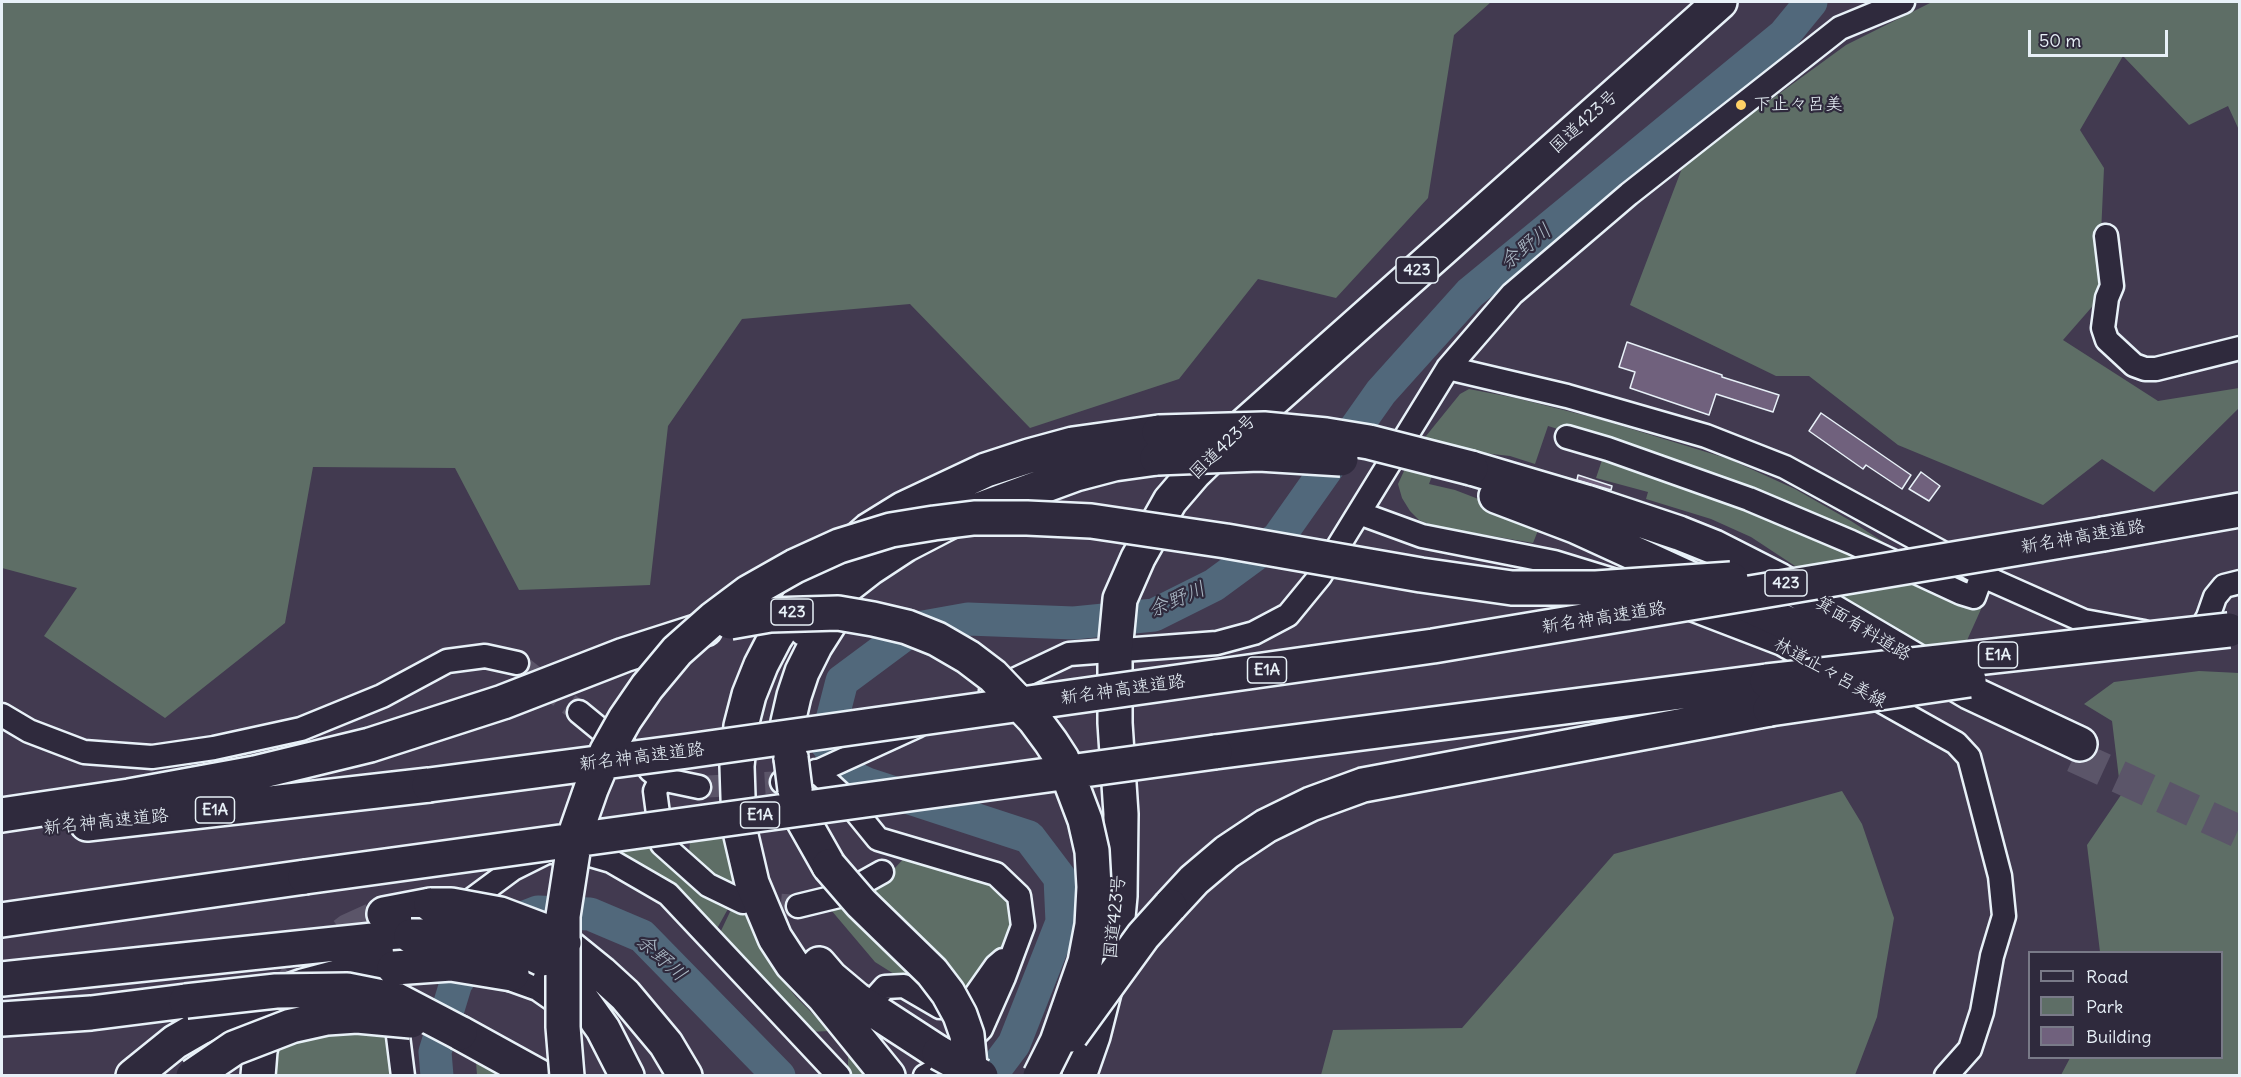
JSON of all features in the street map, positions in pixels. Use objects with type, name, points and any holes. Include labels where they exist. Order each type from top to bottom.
[{"type":"highway","name":"国道423号","points":[[1079,1076],[1093,1036],[1115,949],[1120,896],[1121,814],[1115,723],[1115,652],[1120,599],[1138,558],[1170,501],[1223,445],[1720,2]]},
{"type":"highway","name":"423","points":[[981,1076],[932,1068],[872,1033],[824,997],[792,964],[775,938],[753,883],[739,827],[736,791],[741,726],[749,695],[775,638],[798,603],[831,563],[869,530],[903,508],[986,470],[1073,444],[1158,445]]},
{"type":"highway","name":"箕面有料道路","points":[[1158,445],[1259,454],[1315,456],[1467,476],[1809,632],[2077,750]]},
{"type":"highway","name":"423","points":[[932,1068],[831,978],[806,949],[776,893],[765,862],[758,831],[756,789],[760,724],[767,697],[781,669],[811,621],[838,593],[870,568],[906,545],[959,517],[1076,474],[1114,464],[1158,445]]},
{"type":"highway","name":"新名神高速道路","points":[[2,833],[429,785],[711,748],[1421,647],[2240,510]]},
{"type":"highway","points":[[567,1076],[563,1027],[563,916],[576,832],[607,751],[647,687],[677,651],[713,619],[749,592],[786,571],[839,546],[891,530],[934,522],[1028,518],[1091,521],[1203,537],[1421,575],[1512,588],[1596,588],[1719,579],[1866,574]]},
{"type":"highway","points":[[906,545],[851,595],[830,621],[802,672],[788,722],[801,774],[803,819],[829,866],[861,903],[932,972],[948,993],[960,1015],[967,1035],[971,1076]]},
{"type":"highway","points":[[2,815],[129,796],[244,775],[370,745],[503,702],[671,639],[730,622],[770,615],[838,613],[906,627],[937,639],[968,657],[1014,697],[1062,759],[1085,820],[1092,851],[1094,887],[1092,925],[1085,962],[1057,1042],[1041,1076]]},
{"type":"highway","name":"E1A","points":[[2,920],[1215,752],[1768,695],[2234,637]]},
{"type":"highway","points":[[1041,1076],[1143,936],[1194,880],[1266,826],[1311,804],[1363,785],[1768,695]]},
{"type":"highway","points":[[384,914],[431,905],[451,905],[478,908],[500,914],[545,931],[568,980],[603,1029],[623,1066]]},
{"type":"highway","points":[[2,980],[411,936],[468,936],[553,951],[601,972],[632,1002],[666,1044],[685,1076]]},
{"type":"highway","points":[[142,1068],[201,1027],[243,1007],[303,986],[348,974],[451,964],[512,974],[540,984],[600,1031],[623,1066]]},
{"type":"highway","points":[[2,1019],[91,1013],[276,991],[347,990],[396,1000],[538,1076]]},
{"type":"highway","points":[[824,997],[887,1075]]},
{"type":"highway","points":[[193,1076],[234,1048],[261,1036],[327,1018],[387,1017],[460,1033]]},
{"type":"highway","points":[[258,1076],[260,1051],[266,1025]]},
{"type":"street","points":[[801,774],[855,756],[1069,654],[1217,643],[1254,633],[1288,615],[1320,576],[1448,368],[1512,294],[1629,194],[1840,28],[1866,2]]},
{"type":"street","points":[[1840,28],[1903,2]]},
{"type":"street","points":[[2106,236],[2112,286],[2103,328],[2107,340],[2134,365],[2145,369],[2156,369],[2240,348]]},
{"type":"street","points":[[1448,368],[1567,396],[1706,436],[1785,466],[1988,578],[2084,621],[2163,635],[2200,631],[2215,597],[2224,586],[2240,582]]},
{"type":"street","points":[[1567,437],[1608,448],[1749,499],[1851,542],[1961,593],[1974,597],[1988,578]]},
{"type":"street","name":"林道止々呂美線","points":[[1359,513],[1422,536],[1554,562],[1607,578],[1782,644],[1956,743],[1969,757],[2000,876],[2004,916],[1992,956],[1982,1012],[1970,1049],[1946,1076]]},
{"type":"street","points":[[2,715],[29,732],[84,752],[152,757],[214,748],[301,729],[382,696],[447,661],[485,656],[517,663]]},
{"type":"street","points":[[579,712],[661,779],[699,787]]},
{"type":"street","points":[[801,774],[843,796],[878,839],[996,874],[1019,896],[1023,926],[981,1029],[946,1064],[932,1068]]},
{"type":"street","points":[[661,779],[655,791],[662,844],[708,885],[743,902]]},
{"type":"street","points":[[403,1076],[398,1036],[405,983],[421,951],[445,920],[479,892],[513,869],[547,852],[580,852],[611,861],[668,894],[839,1076]]},
{"type":"street","points":[[798,906],[839,896],[882,872]]},
{"type":"street","points":[[877,996],[885,987],[904,986],[940,1007],[958,1007],[970,1003],[996,966],[1013,952]]},
{"type":"street","points":[[813,1048],[829,1047],[839,1041]]},
{"type":"green space","points":[[2,2],[1491,2],[1454,35],[1428,198],[1336,298],[1258,279],[1179,379],[1030,428],[910,304],[742,319],[668,426],[650,585],[519,590],[455,468],[313,467],[285,623],[165,718],[44,636],[77,588],[2,568]]},
{"type":"green space","points":[[1932,2],[2239,2],[2239,130],[2228,106],[2189,125],[2123,56],[2080,130],[2104,168],[2098,300],[2063,340],[2158,401],[2239,388],[2239,408],[2154,492],[2102,459],[2043,505],[1898,445],[1809,376],[1776,376],[1630,305],[1684,163],[1846,45]]},
{"type":"green space","points":[[1469,389],[1599,419],[1729,459],[1795,489],[1885,543],[1972,587],[1623,449],[1548,426],[1535,464],[1510,456],[1447,449],[1440,455],[1429,484],[1455,490],[1541,523],[1533,543],[1433,526],[1419,520],[1410,511],[1402,498],[1398,484],[1410,458],[1426,436],[1460,394]]},
{"type":"green space","points":[[1604,454],[1845,546],[1982,607],[1955,667],[1874,618],[1751,537],[1711,519],[1646,499],[1648,492],[1596,478]]},
{"type":"green space","points":[[2199,671],[2239,673],[2239,1075],[2061,1075],[2069,1059],[2223,1059],[2223,951],[2100,951],[2087,845],[2121,795],[2112,721],[2084,704],[2114,682]]},
{"type":"green space","points":[[1842,791],[1862,824],[1894,918],[1877,1017],[1855,1075],[1321,1075],[1333,1030],[1462,1028],[1614,854]]},
{"type":"green space","points":[[727,835],[755,932],[766,955],[796,997],[830,1031],[807,1032],[719,935],[739,893],[704,869],[689,855],[690,840]]},
{"type":"green space","points":[[660,843],[729,907],[714,934],[611,851]]},
{"type":"green space","points":[[907,855],[1006,890],[1016,928],[969,1000],[913,986],[875,962],[831,910],[850,903],[882,882]]},
{"type":"green space","points":[[363,1032],[395,1035],[400,1075],[272,1076],[275,1048],[301,1039]]},
{"type":"green space","points":[[848,1049],[874,1075],[848,1073]]},
{"type":"green space","points":[[476,1062],[502,1075],[477,1075]]},
{"type":"building","points":[[1627,342],[1779,395],[1773,412],[1716,394],[1709,415],[1630,388],[1635,372],[1619,367]]},
{"type":"building","points":[[1821,413],[1911,475],[1902,489],[1866,465],[1863,469],[1809,431]]},
{"type":"building","points":[[1921,472],[1940,486],[1929,501],[1909,489]]},
{"type":"building","points":[[1578,475],[1612,486],[1611,490],[1577,480]]},
{"type":"waterway","name":"余野川","points":[[990,1076],[1014,1044],[1062,922],[1060,878],[1029,837],[867,784],[852,777],[826,743],[842,681],[912,629],[968,619],[1074,623],[1154,615],[1214,585],[1278,538],[1381,392],[1470,293],[1784,35],[1811,2]]},
{"type":"waterway","name":"余野川","points":[[437,1076],[435,1052],[456,983],[494,929],[538,912],[590,914],[642,936],[779,1076]]},
{"type":"tunnel","points":[[517,663],[579,712]]},
{"type":"tunnel","points":[[2074,756],[2240,832]]},
{"type":"tunnel","points":[[699,787],[782,782]]},
{"type":"tunnel","points":[[748,902],[798,906]]},
{"type":"tunnel","points":[[277,1005],[294,980],[317,954],[349,930],[384,914]]},
{"type":"place","name":"下止々呂美","points":[[1741,105]]}]
